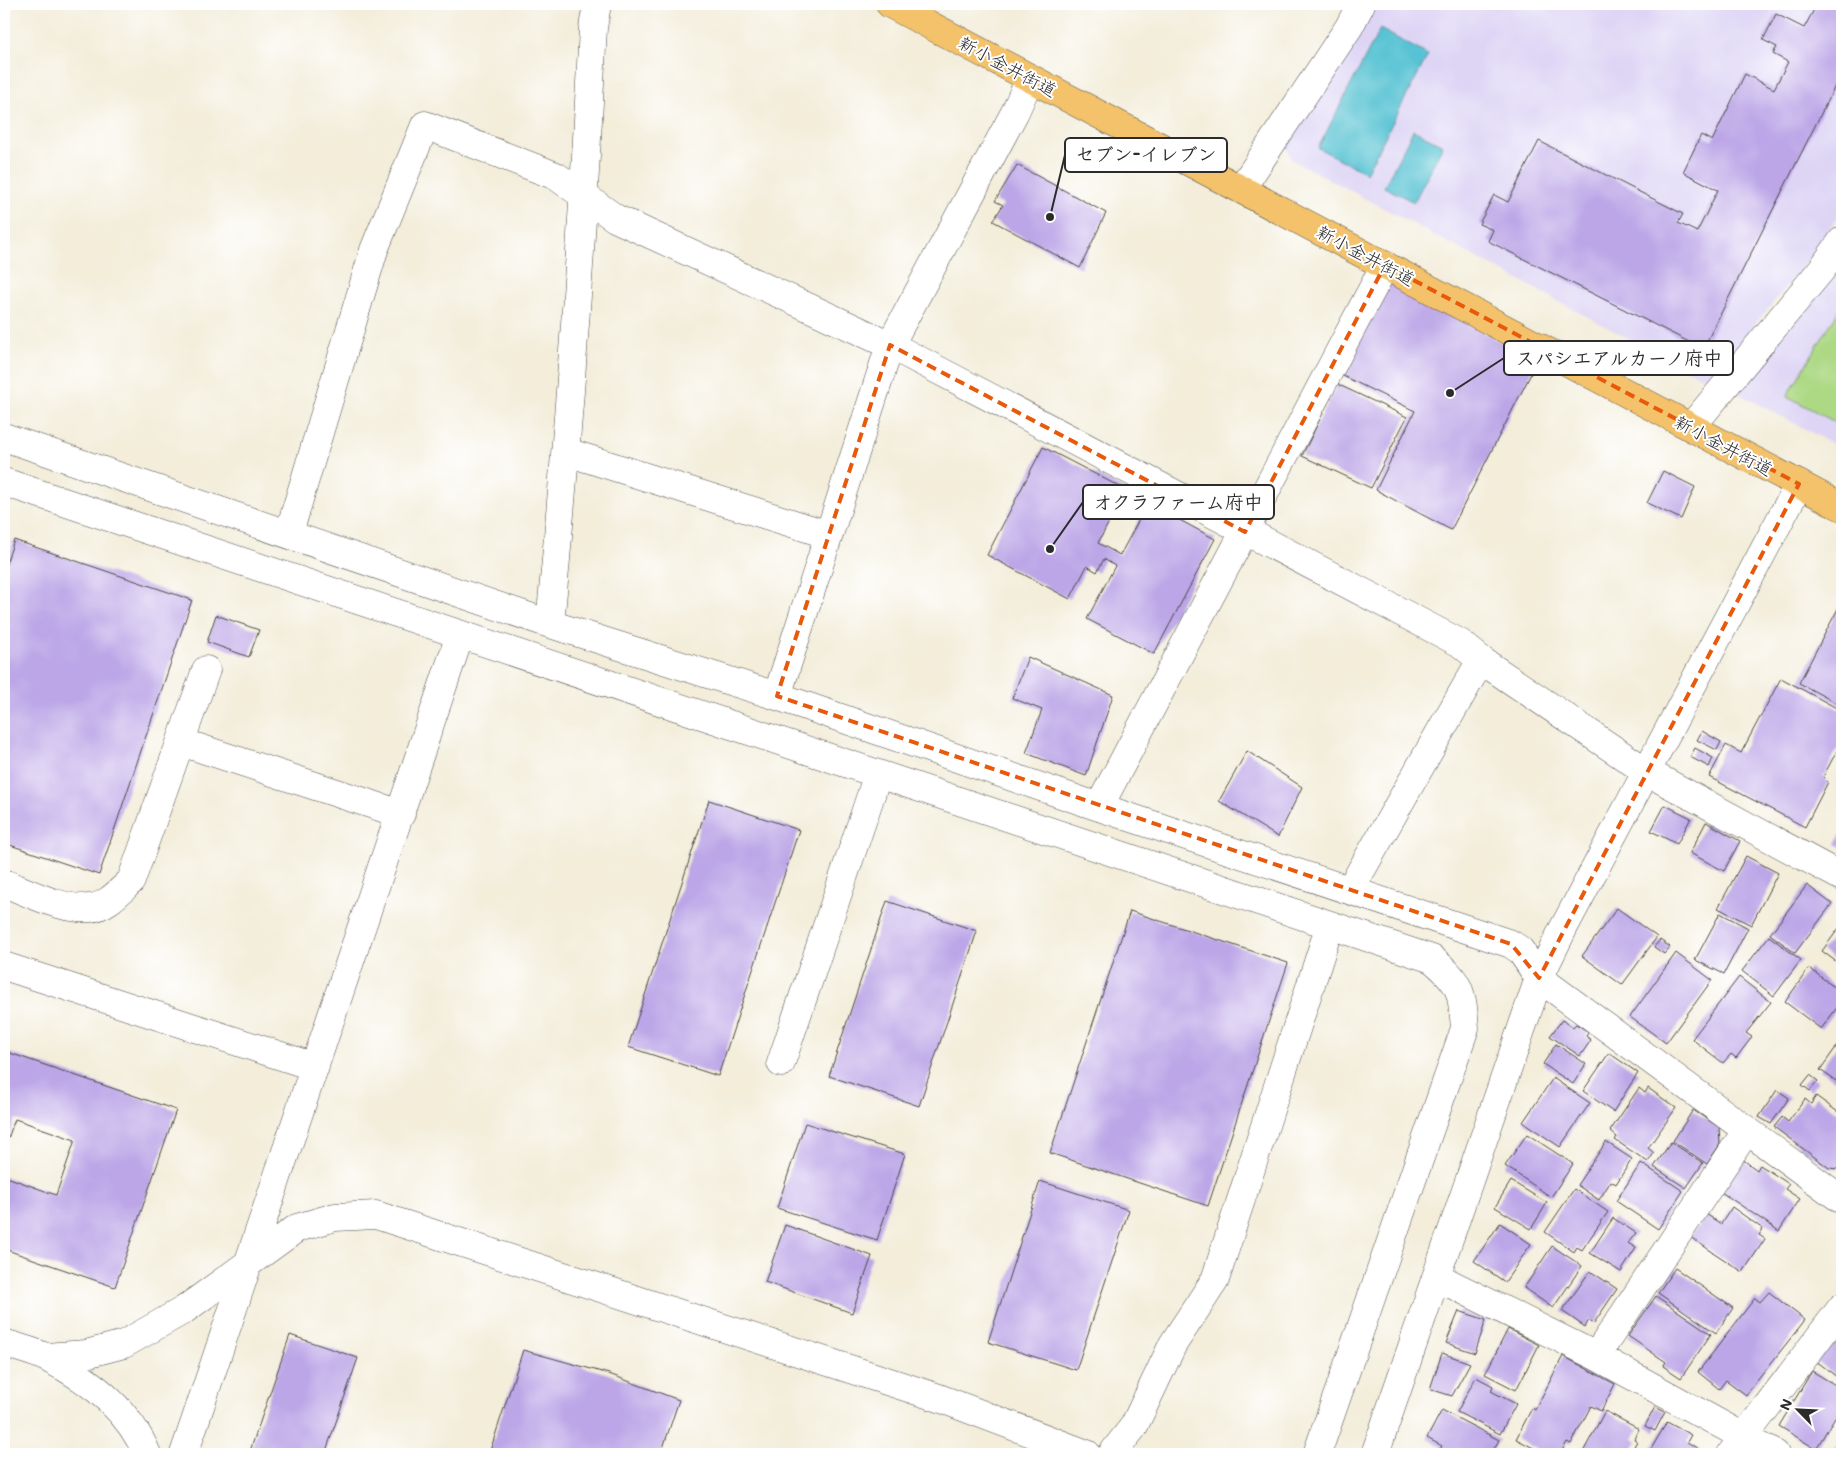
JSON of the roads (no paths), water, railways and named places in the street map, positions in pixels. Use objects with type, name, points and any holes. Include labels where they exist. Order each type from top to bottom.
[{"type":"main road","name":"新小金井街道","points":[[890,4],[1842,507]]},
{"type":"street","points":[[550,624],[567,452],[585,195],[593,28],[597,4]]},
{"type":"street","points":[[1241,189],[1349,27],[1361,4]]},
{"type":"street","points":[[777,696],[890,345],[1015,112],[1030,78]]},
{"type":"street","points":[[289,533],[374,250],[425,125],[556,176],[615,218],[890,345],[1460,643],[1481,660],[1646,772],[1842,877]]},
{"type":"street","points":[[1691,427],[1822,269],[1842,241]]},
{"type":"street","points":[[1099,807],[1385,265]]},
{"type":"street","points":[[4,436],[550,624],[777,696],[1099,807],[1511,944],[1520,950],[1539,978],[1841,1197]]},
{"type":"street","points":[[567,452],[829,535]]},
{"type":"street","points":[[4,482],[1432,959],[1453,977],[1463,1001],[1465,1028],[1317,1454]]},
{"type":"street","points":[[1375,1454],[1539,978],[1799,484]]},
{"type":"street","points":[[184,1454],[460,635]]},
{"type":"street","points":[[1350,890],[1481,660]]},
{"type":"street","points":[[4,883],[62,904],[91,908],[112,899],[131,881],[206,670]]},
{"type":"street","points":[[181,742],[400,814]]},
{"type":"street","points":[[781,1063],[878,774]]},
{"type":"street","points":[[1112,1454],[1134,1426],[1173,1344],[1215,1280],[1330,925]]},
{"type":"street","points":[[4,966],[315,1067]]},
{"type":"street","points":[[1596,1356],[1747,1130]]},
{"type":"street","points":[[46,1357],[86,1354],[124,1344],[184,1310],[248,1262],[298,1228],[335,1217],[376,1215],[939,1398],[1087,1454]]},
{"type":"street","points":[[1437,1277],[1596,1356],[1737,1446],[1775,1454]]},
{"type":"street","points":[[1737,1446],[1842,1307]]},
{"type":"street","points":[[4,1343],[46,1357],[85,1381],[118,1408],[147,1454]]},
{"type":"water","points":[[1380,29],[1428,55],[1366,173],[1318,148]]},
{"type":"water","points":[[1413,130],[1443,145],[1414,202],[1384,187]]},
{"type":"place","name":"セブン-イレブン","points":[[1050,217]]},
{"type":"place","name":"スパシエアルカーノ府中","points":[[1450,393]]},
{"type":"place","name":"オクラファーム府中","points":[[1050,549]]}]
